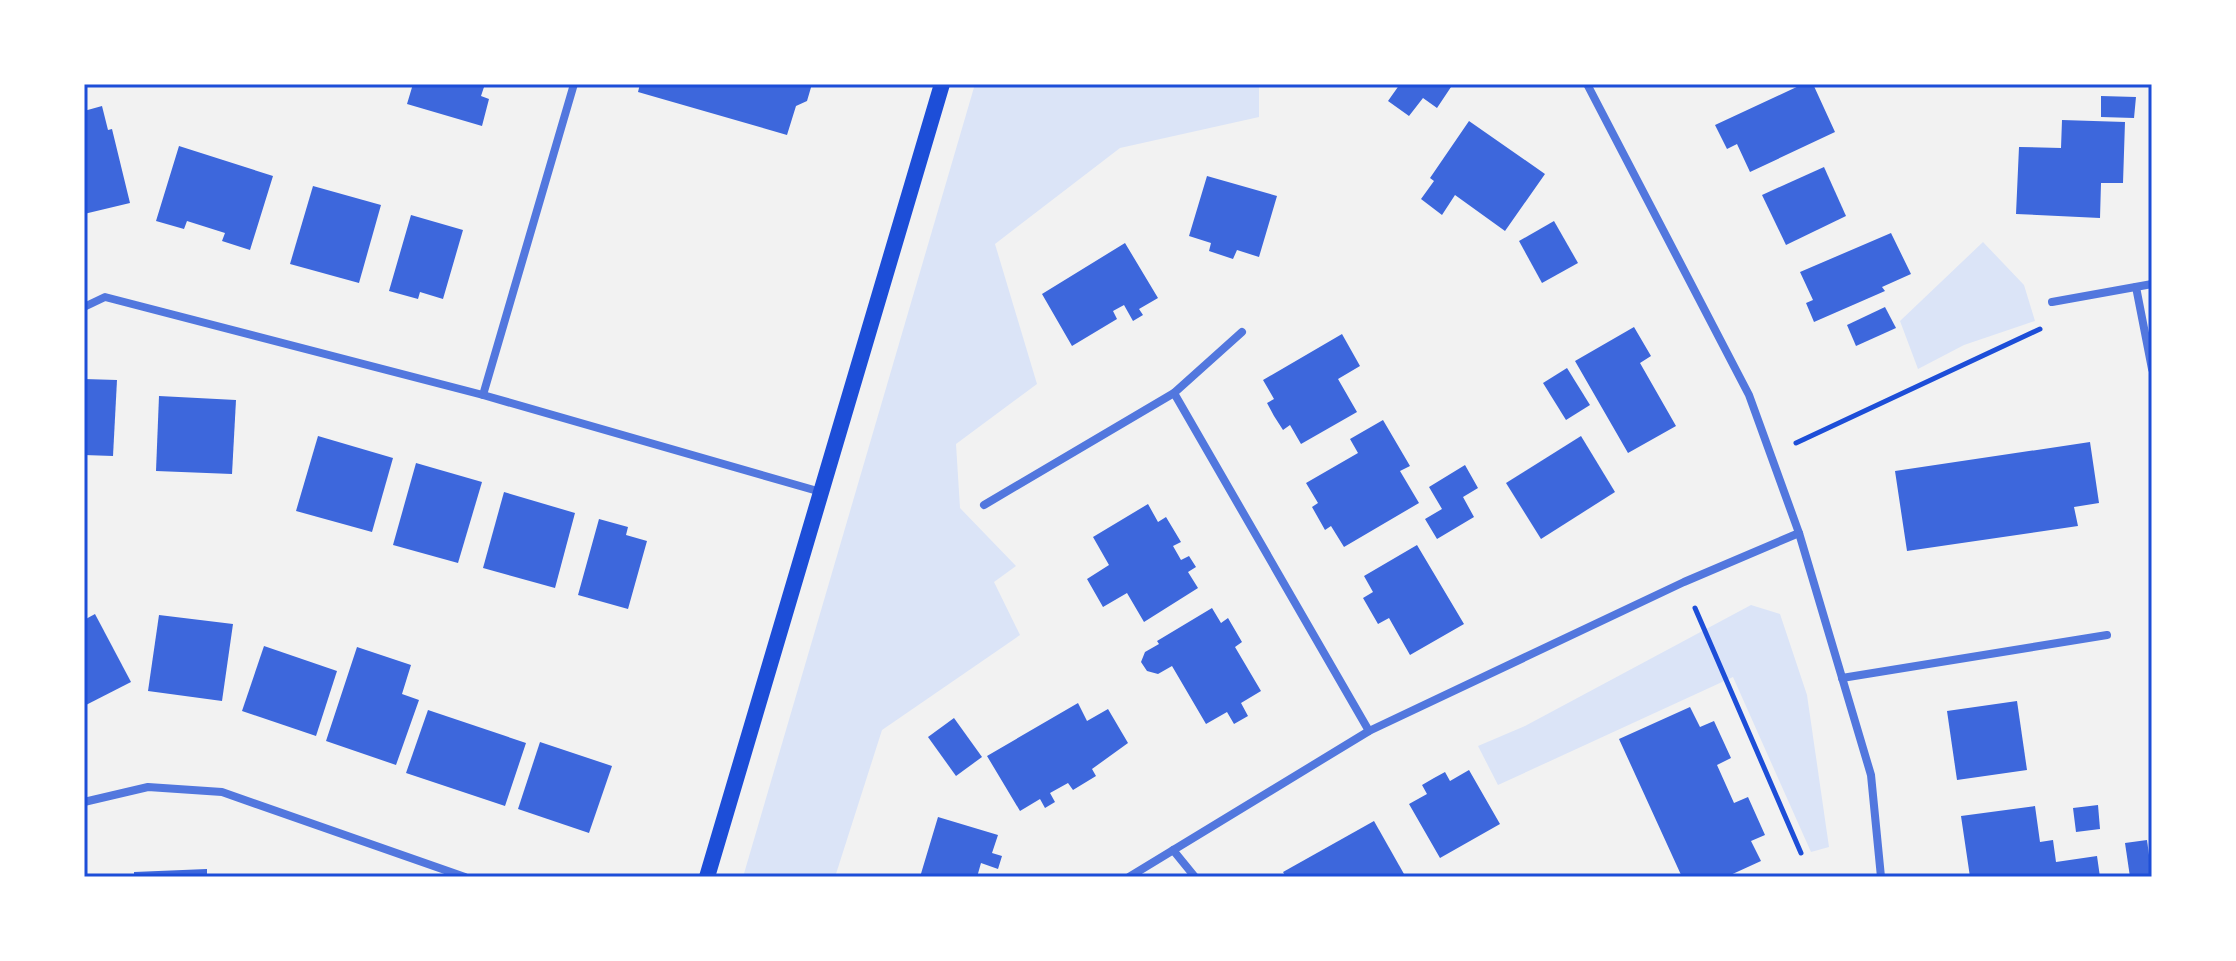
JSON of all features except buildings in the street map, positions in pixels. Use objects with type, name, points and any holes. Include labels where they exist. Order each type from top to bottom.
[{"type":"main road","points":[[707,877],[942,84]]},
{"type":"street","points":[[483,395],[574,84]]},
{"type":"street","points":[[1587,84],[1749,395],[1799,533],[1871,775],[1881,877]]},
{"type":"street","points":[[2052,302],[2152,284]]},
{"type":"street","points":[[2136,287],[2152,369]]},
{"type":"street","points":[[84,307],[105,297],[483,395],[821,492]]},
{"type":"street","points":[[984,505],[1174,393],[1242,332]]},
{"type":"street","points":[[1174,393],[1369,731]]},
{"type":"street","points":[[1129,877],[1369,731],[1684,582],[1799,533]]},
{"type":"street","points":[[1842,678],[2107,635]]},
{"type":"street","points":[[84,802],[148,787],[222,792],[465,877]]},
{"type":"street","points":[[1173,850],[1195,877]]},
{"type":"path","points":[[1770,455],[2038,332],[2052,302]]},
{"type":"path","points":[[1684,582],[1801,853]]},
{"type":"shaded area","points":[[975,84],[1259,84],[1259,117],[1120,148],[995,244],[1037,384],[956,444],[960,508],[1016,566],[994,582],[1020,635],[882,730],[835,877],[743,877]]},
{"type":"shaded area","points":[[1983,242],[2024,285],[2035,321],[1964,345],[1918,369],[1900,321]]},
{"type":"shaded area","points":[[1751,605],[1780,614],[1807,695],[1829,847],[1811,852],[1733,677],[1498,785],[1478,746],[1525,726]]}]
